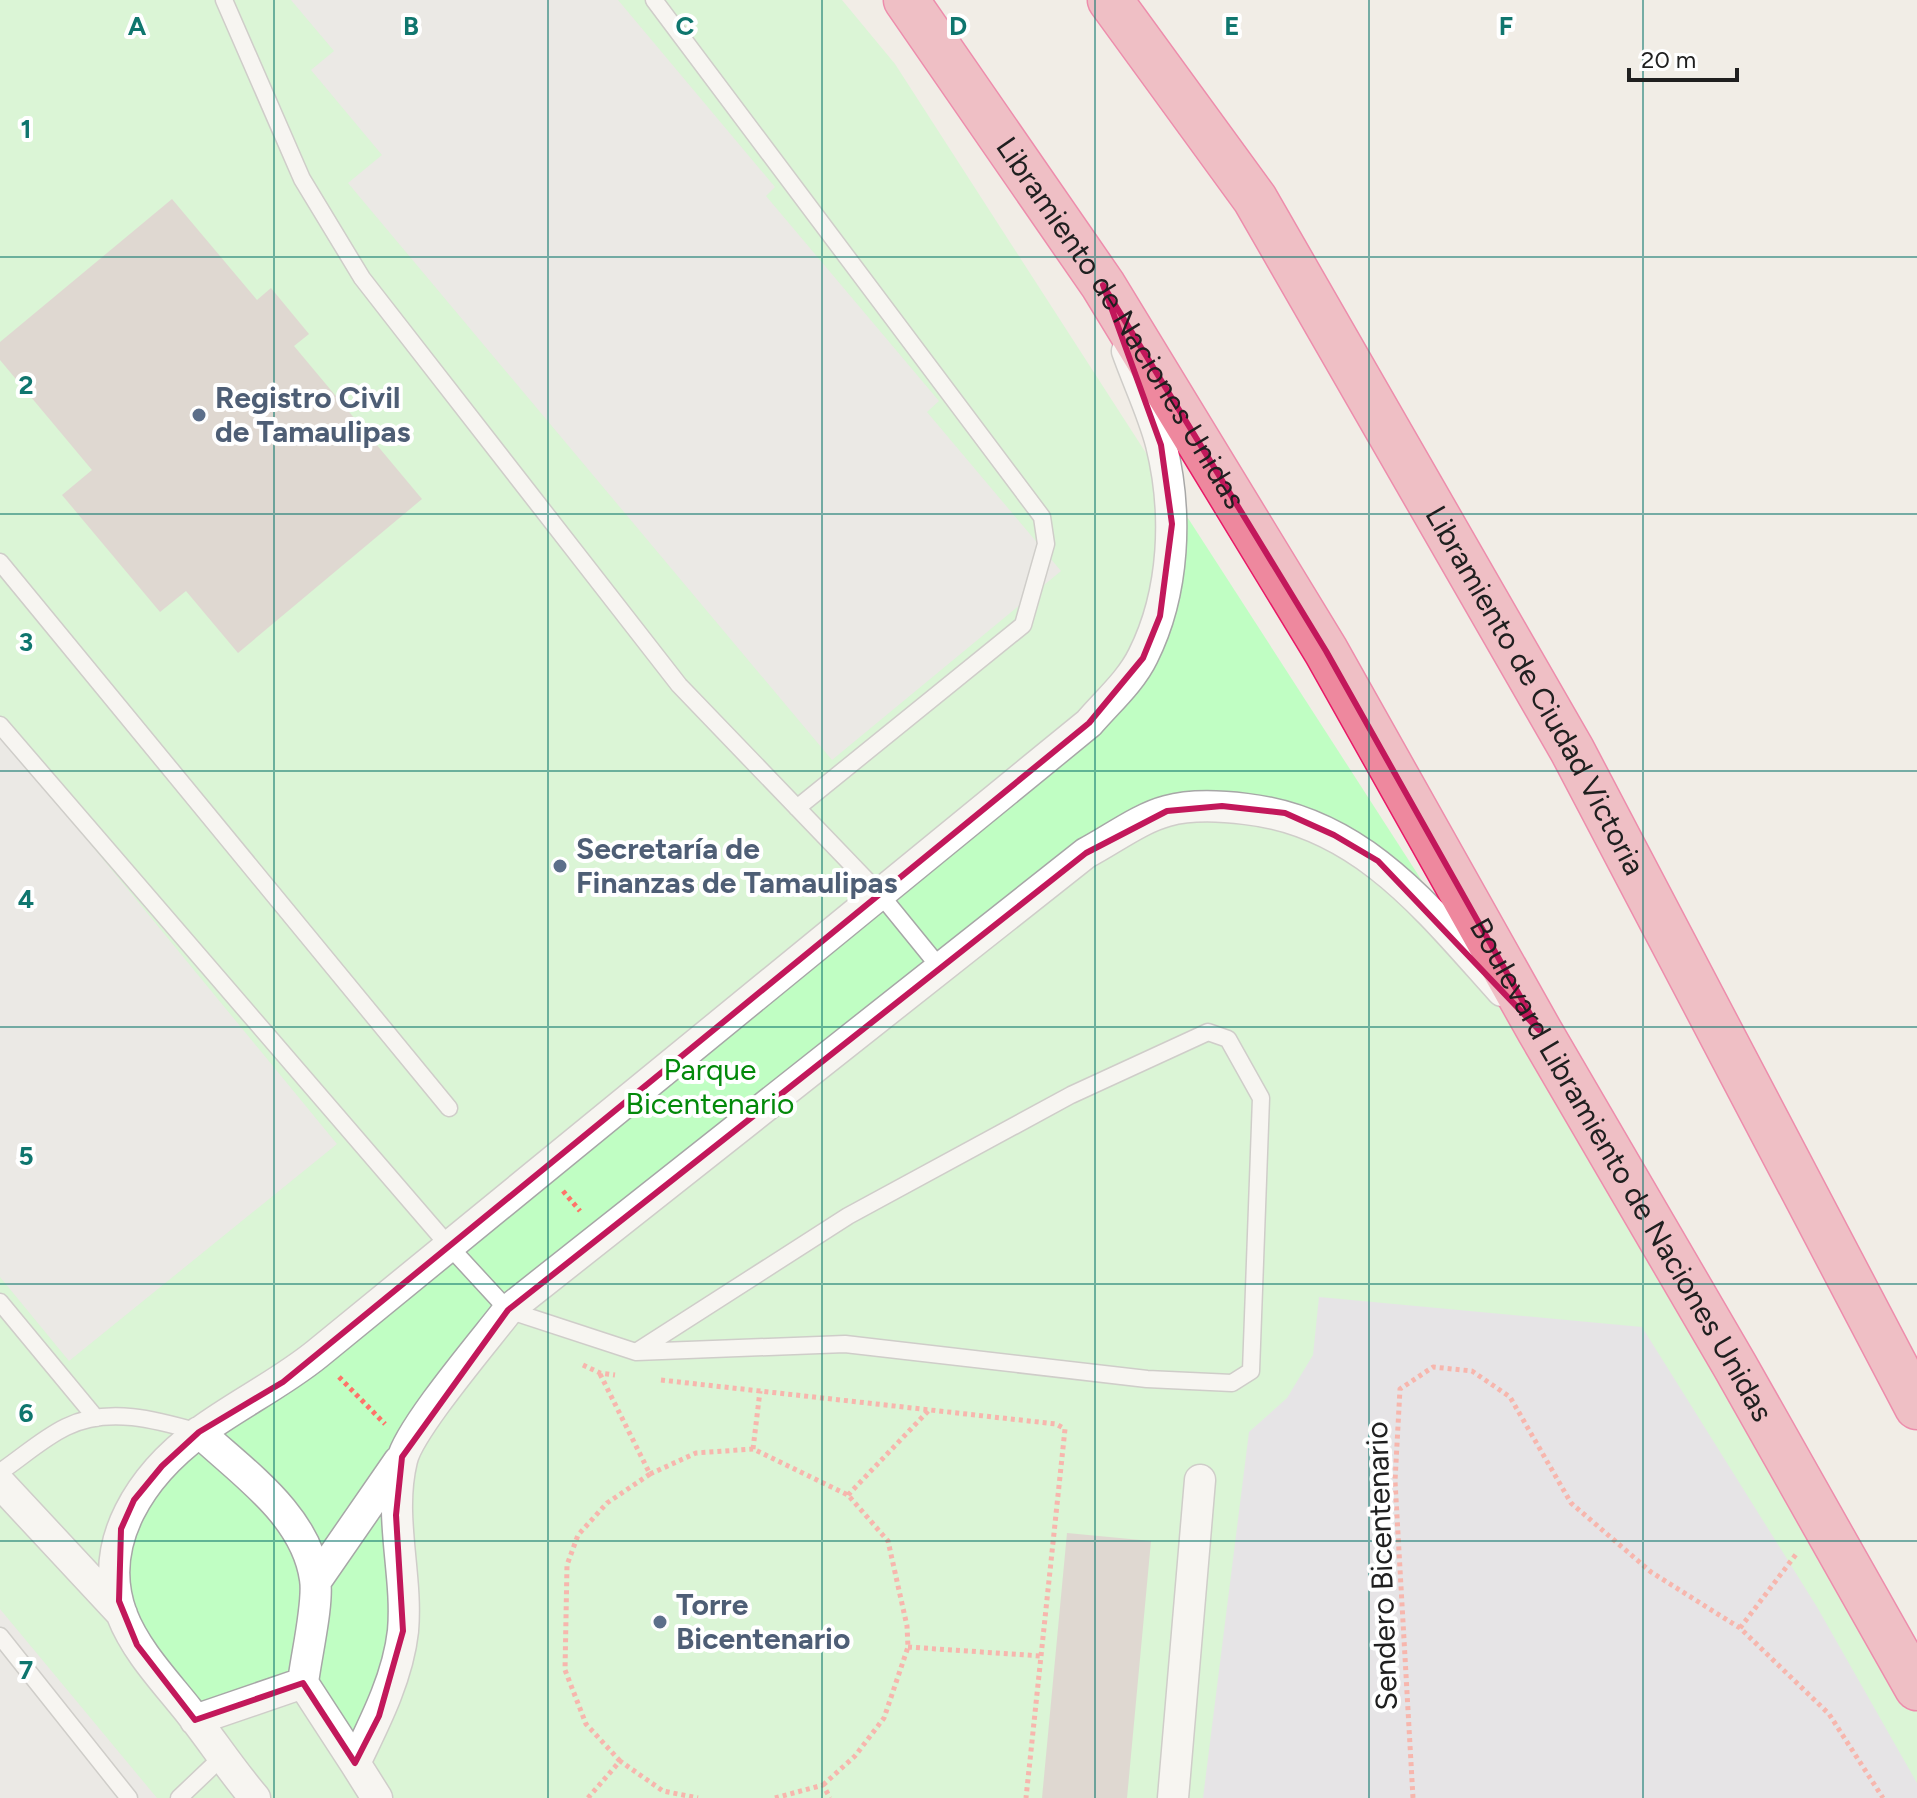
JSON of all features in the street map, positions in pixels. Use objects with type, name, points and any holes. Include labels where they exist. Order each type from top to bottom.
[{"type":"highway","name":"Libramiento de Naciones Unidas","points":[[906,0],[1103,285],[1326,651]]},
{"type":"highway","name":"Libramiento de Ciudad Victoria","points":[[1110,0],[1255,199],[1572,750],[1917,1407]]},
{"type":"highway","name":"Boulevard Libramiento de Naciones Unidas","points":[[1326,651],[1539,1030],[1915,1683]]},
{"type":"street","points":[[122,1614],[115,1566],[121,1529],[134,1500],[162,1466],[199,1432],[283,1382],[1089,723],[1143,658],[1160,616],[1169,569],[1172,524],[1161,445],[1103,285]]},
{"type":"street","points":[[316,1581],[508,1310],[1086,853],[1167,811],[1222,806],[1285,813],[1334,835],[1378,861],[1539,1030]]},
{"type":"street","points":[[199,1432],[286,1513],[307,1551],[316,1581],[303,1683],[377,1798]]},
{"type":"street","points":[[355,1763],[383,1705],[403,1631],[396,1515],[405,1452]]},
{"type":"street","points":[[1173,1798],[1200,1480]]},
{"type":"street","points":[[0,1483],[122,1614],[137,1645],[221,1758],[255,1798]]},
{"type":"street","points":[[195,1720],[303,1683]]},
{"type":"lane","points":[[224,0],[302,179],[362,278],[679,685],[880,894],[941,969]]},
{"type":"lane","points":[[654,0],[1042,517],[1046,544],[1023,625],[797,808]]},
{"type":"lane","points":[[0,562],[449,1108]]},
{"type":"lane","points":[[0,725],[449,1246],[508,1310],[636,1352],[845,1344],[1147,1379],[1232,1383],[1251,1371],[1261,1098],[1228,1039],[1208,1032],[1071,1095],[848,1216],[636,1352]]},
{"type":"lane","points":[[0,1302],[96,1418]]},
{"type":"lane","points":[[0,1472],[66,1427],[96,1418],[147,1418],[199,1432]]},
{"type":"lane","points":[[0,1636],[129,1798]]},
{"type":"lane","points":[[179,1798],[221,1758]]},
{"type":"path","points":[[544,1168],[601,1236]]},
{"type":"path","points":[[317,1354],[405,1452]]},
{"type":"path","points":[[574,1360],[600,1373],[629,1376]]},
{"type":"path","name":"Sendero Bicentenario","points":[[1413,1798],[1395,1481],[1400,1389],[1433,1367],[1472,1371],[1510,1397],[1571,1503],[1651,1572],[1740,1628],[1829,1714],[1883,1798]]},
{"type":"path","points":[[600,1373],[650,1474]]},
{"type":"path","points":[[658,1380],[1056,1424],[1065,1429],[1026,1798]]},
{"type":"path","points":[[753,1449],[760,1391]]},
{"type":"path","points":[[848,1495],[930,1409]]},
{"type":"path","points":[[698,1798],[663,1791],[620,1761],[586,1724],[565,1670],[567,1565],[578,1535],[607,1503],[650,1474],[696,1453],[753,1449],[848,1495],[888,1541],[907,1626],[908,1647],[884,1718],[855,1756],[823,1785],[775,1798]]},
{"type":"path","points":[[1740,1628],[1822,1521]]},
{"type":"path","points":[[908,1647],[1041,1656]]},
{"type":"path","points":[[588,1798],[620,1761]]},
{"type":"path","points":[[823,1785],[830,1798]]},
{"type":"highlighted area","points":[[1103,285],[1326,651],[1539,1030],[1378,861],[1334,835],[1285,813],[1222,806],[1167,811],[1086,853],[508,1310],[402,1457],[396,1515],[403,1631],[379,1716],[355,1763],[303,1683],[195,1720],[137,1645],[119,1601],[121,1529],[134,1500],[162,1466],[199,1432],[283,1382],[1089,723],[1143,658],[1160,616],[1172,524],[1161,445]]},
{"type":"green space","name":"Parque Bicentenario","points":[[0,0],[842,0],[895,64],[1735,1366],[1917,1673],[1917,1798],[0,1798]]},
{"type":"shaded area","points":[[291,0],[618,0],[775,187],[766,196],[939,401],[927,412],[1061,571],[832,760],[348,183],[382,155],[311,70],[334,51]]},
{"type":"shaded area","points":[[0,734],[337,1144],[69,1361],[0,1277]]},
{"type":"shaded area","points":[[1319,1297],[1642,1327],[1817,1607],[1917,1783],[1917,1798],[1203,1798],[1249,1432],[1287,1398],[1313,1355]]},
{"type":"shaded area","points":[[0,1609],[157,1798],[0,1798]]},
{"type":"building","name":"Registro Civil de Tamaulipas","points":[[172,199],[257,300],[271,288],[309,334],[294,346],[422,499],[238,653],[186,591],[160,612],[62,495],[92,470],[0,360],[0,342]]},
{"type":"building","points":[[1067,1533],[1151,1541],[1127,1798],[1042,1798]]},
{"type":"place","name":"Registro Civil de Tamaulipas","points":[[199,415]]},
{"type":"place","name":"Secretaría de Finanzas de Tamaulipas","points":[[560,866]]},
{"type":"place","name":"Torre Bicentenario","points":[[660,1622]]}]
